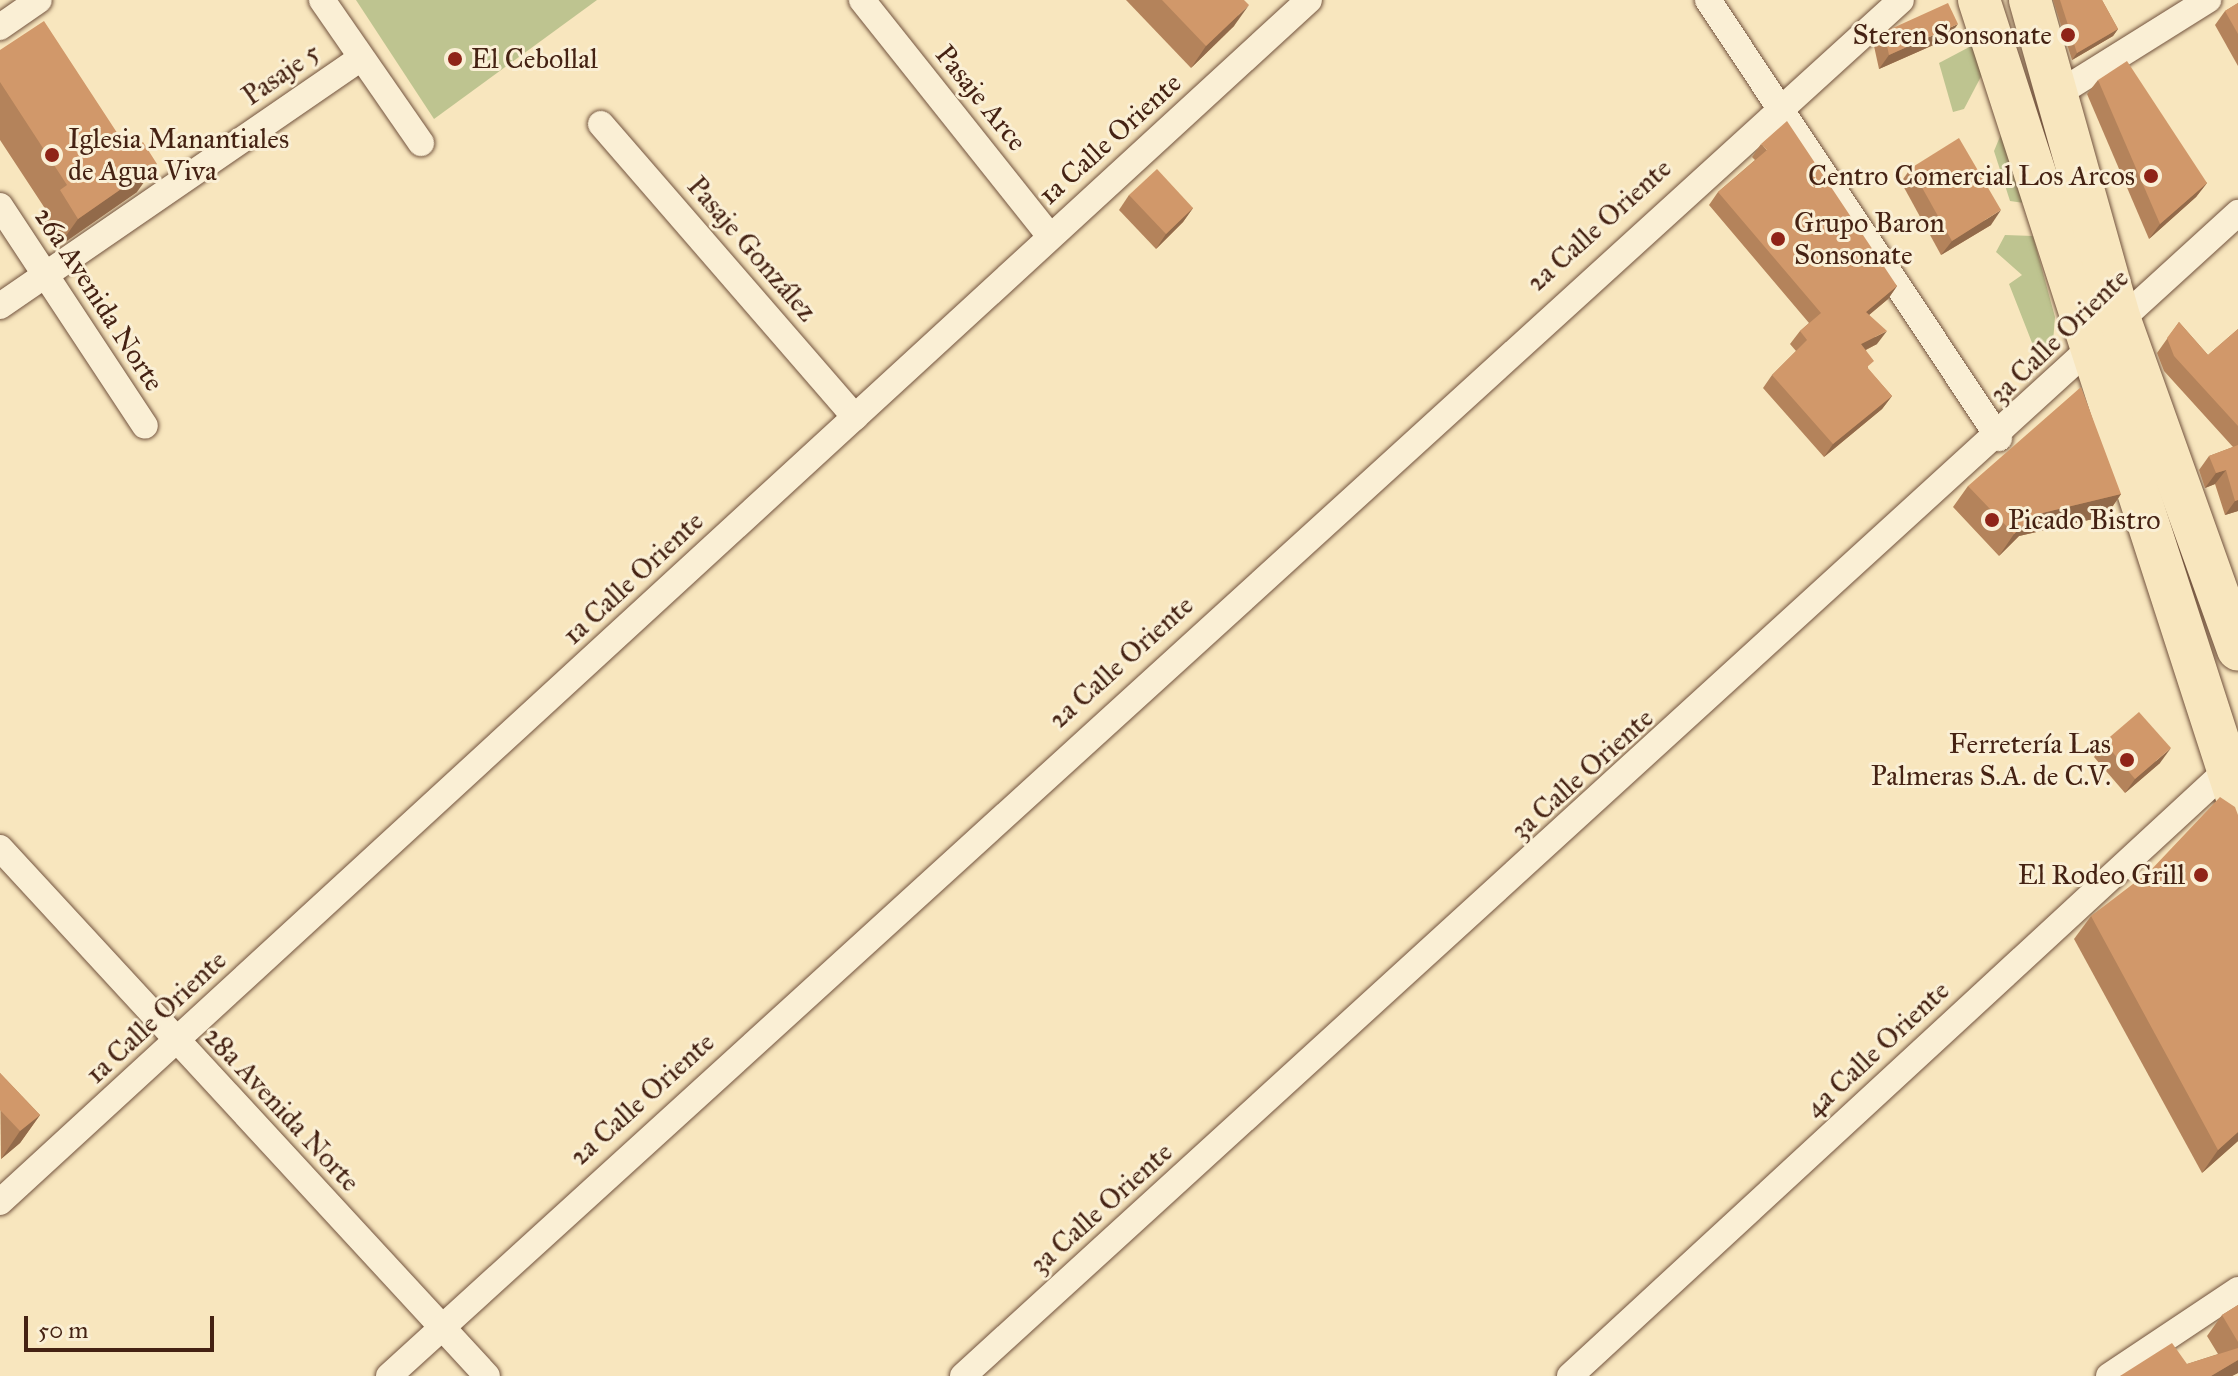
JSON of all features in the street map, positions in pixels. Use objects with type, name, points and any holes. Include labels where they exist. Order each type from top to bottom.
[{"type":"main road","points":[[1979,0],[2087,351],[2233,785]]},
{"type":"main road","points":[[2030,0],[2059,93],[2120,320],[2238,650]]},
{"type":"street","points":[[0,27],[39,0]]},
{"type":"street","points":[[322,0],[421,143]]},
{"type":"street","name":"Pasaje Arce","points":[[862,0],[1050,236]]},
{"type":"street","name":"1a Calle Oriente","points":[[0,1202],[1309,0]]},
{"type":"street","points":[[1708,0],[1999,438]]},
{"type":"street","name":"2a Calle Oriente","points":[[389,1376],[1779,103],[1901,0]]},
{"type":"street","points":[[2059,93],[2208,0]]},
{"type":"street","name":"Pasaje 5","points":[[0,306],[361,58]]},
{"type":"street","name":"Pasaje González","points":[[601,124],[855,417]]},
{"type":"street","name":"26a Avenida Norte","points":[[0,206],[145,426]]},
{"type":"street","name":"3a Calle Oriente","points":[[963,1376],[1999,438],[2087,351],[2238,213]]},
{"type":"street","name":"4a Calle Oriente","points":[[1570,1376],[2233,785]]},
{"type":"street","name":"28a Avenida Norte","points":[[0,848],[176,1043],[487,1376]]},
{"type":"street","points":[[2109,1376],[2238,1290]]},
{"type":"green space","name":"El Cebollal","points":[[356,0],[597,0],[434,119]]},
{"type":"green space","points":[[1975,44],[1986,67],[1964,109],[1953,112],[1939,63]]},
{"type":"green space","points":[[2004,127],[2024,203],[2010,201],[1994,151]]},
{"type":"green space","points":[[2005,235],[2033,236],[2055,317],[2053,342],[2038,358],[2009,284],[2022,275],[1996,252]]},
{"type":"building","points":[[1162,0],[1244,0],[1249,5],[1206,46]]},
{"type":"building","points":[[2060,0],[2102,0],[2118,29],[2077,53]]},
{"type":"building","points":[[1948,3],[1958,24],[1889,55],[1884,32]]},
{"type":"building","points":[[2238,3],[2238,34],[2225,11]]},
{"type":"building","points":[[44,21],[129,151],[143,142],[157,164],[78,219],[60,190],[67,185],[0,82],[0,50]]},
{"type":"building","name":"Centro Comercial Los Arcos","points":[[2127,61],[2207,183],[2160,224],[2098,80]]},
{"type":"building","points":[[1787,121],[1897,286],[1866,312],[1887,331],[1861,344],[1874,361],[1867,367],[1892,396],[1833,444],[1772,375],[1807,340],[1800,331],[1821,313],[1718,192],[1767,150],[1761,144]]},
{"type":"building","points":[[1959,138],[2001,210],[1952,241],[1911,168]]},
{"type":"building","points":[[1157,169],[1193,208],[1166,234],[1129,195]]},
{"type":"building","points":[[2179,322],[2208,355],[2238,329],[2238,426],[2174,356],[2167,338]]},
{"type":"building","points":[[2081,387],[2121,494],[2034,515],[2014,534],[1968,486]]},
{"type":"building","points":[[2238,445],[2238,500],[2235,501],[2226,470],[2216,473],[2209,456]]},
{"type":"building","points":[[2139,712],[2171,748],[2135,779],[2104,742]]},
{"type":"building","points":[[2220,797],[2235,807],[2238,815],[2238,1132],[2218,1150],[2091,916],[2150,871]]},
{"type":"building","points":[[0,1073],[40,1115],[20,1131],[0,1110]]},
{"type":"building","points":[[2238,1305],[2238,1342],[2222,1315]]},
{"type":"building","points":[[2172,1343],[2187,1364],[2238,1348],[2238,1360],[2211,1376],[2120,1376]]},
{"type":"place","name":"Steren Sonsonate","points":[[2068,35]]},
{"type":"place","name":"El Cebollal","points":[[455,59]]},
{"type":"place","name":"Iglesia Manantiales de Agua Viva","points":[[52,155]]},
{"type":"place","name":"Centro Comercial Los Arcos","points":[[2151,176]]},
{"type":"place","name":"Grupo Baron Sonsonate","points":[[1778,239]]},
{"type":"place","name":"Picado Bistro","points":[[1992,520]]},
{"type":"place","name":"Ferretería Las Palmeras S.A. de C.V.","points":[[2127,760]]},
{"type":"place","name":"El Rodeo Grill","points":[[2201,875]]}]
